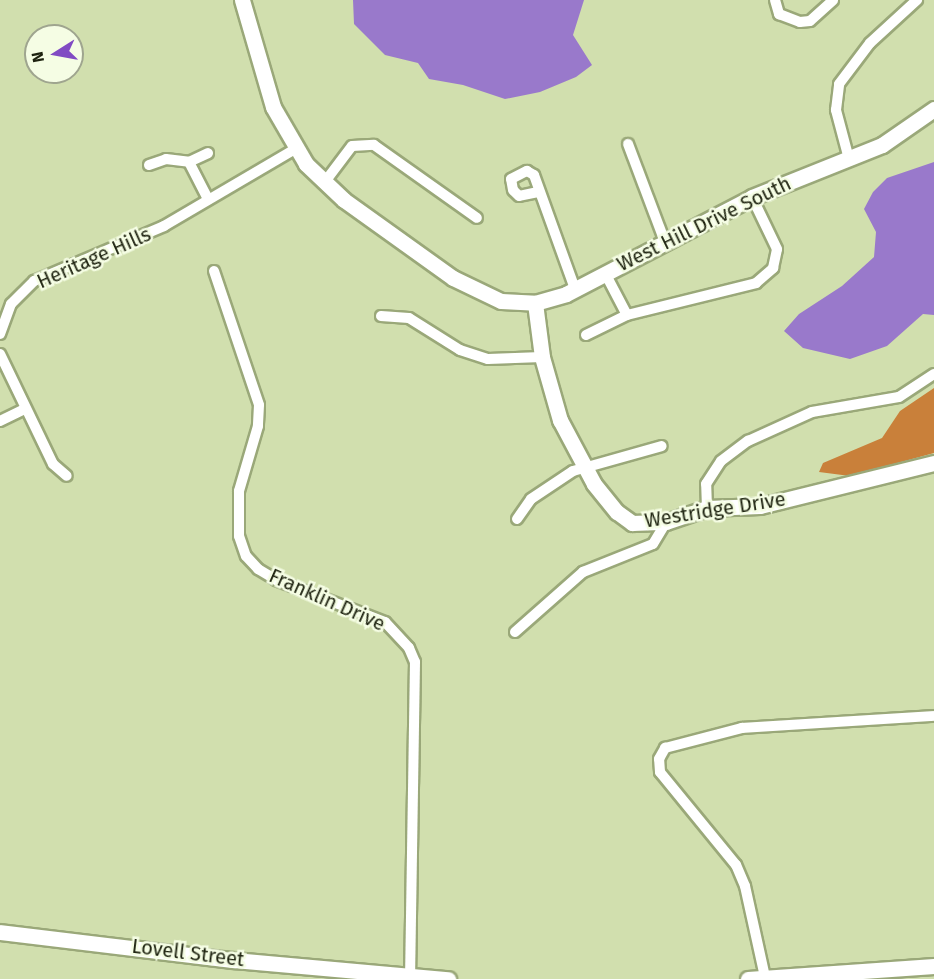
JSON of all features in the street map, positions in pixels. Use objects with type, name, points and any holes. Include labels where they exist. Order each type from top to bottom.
[{"type":"street","points":[[242,0],[267,93],[295,149],[324,183],[470,289],[501,301],[535,303]]},
{"type":"street","points":[[775,0],[779,14],[800,21],[810,21],[833,0]]},
{"type":"street","points":[[849,159],[836,110],[839,84],[864,50],[917,0]]},
{"type":"street","name":"West Hill Drive South","points":[[535,303],[575,289],[752,197],[849,159],[899,136],[934,108]]},
{"type":"street","points":[[628,144],[665,242]]},
{"type":"street","points":[[324,183],[352,146],[374,146],[477,218]]},
{"type":"street","name":"Heritage Hills","points":[[0,334],[11,304],[34,281],[134,242],[295,149]]},
{"type":"street","points":[[149,165],[166,159],[189,162],[208,153]]},
{"type":"street","points":[[189,162],[208,199]]},
{"type":"street","points":[[538,192],[548,209],[575,289]]},
{"type":"street","points":[[586,334],[627,315],[742,288],[765,277],[772,268],[777,249],[752,197]]},
{"type":"street","name":"Franklin Drive","points":[[214,271],[259,405],[258,426],[238,491],[239,536],[246,556],[258,570],[276,580],[385,622],[409,648],[415,662],[410,976]]},
{"type":"street","points":[[605,273],[627,315]]},
{"type":"street","name":"Westridge Drive","points":[[535,303],[542,357],[552,400],[594,484],[624,518],[632,523],[666,522],[707,508],[760,506],[934,463]]},
{"type":"street","points":[[381,316],[409,318],[460,350],[488,359],[542,357]]},
{"type":"street","points":[[0,354],[54,464],[67,476]]},
{"type":"street","points":[[707,508],[706,484],[721,461],[748,441],[812,412],[899,397],[934,374]]},
{"type":"street","points":[[0,421],[25,409]]},
{"type":"street","points":[[518,519],[531,499],[585,467],[662,446]]},
{"type":"street","points":[[515,632],[583,572],[653,543],[666,522]]},
{"type":"street","points":[[765,977],[745,886],[736,865],[660,772],[659,759],[665,748],[720,731],[934,716]]},
{"type":"street","name":"Lovell Street","points":[[0,932],[448,979]]},
{"type":"street","points":[[748,979],[934,966]]},
{"type":"shaded area","points":[[353,0],[584,0],[573,35],[592,65],[576,77],[540,92],[505,99],[463,85],[429,79],[418,63],[385,55],[354,24]]},
{"type":"shaded area","points":[[934,162],[934,315],[923,314],[887,346],[850,359],[803,348],[784,331],[799,314],[842,286],[874,257],[876,232],[864,209],[873,192],[887,178]]},
{"type":"shaded area","points":[[934,388],[934,453],[850,476],[819,472],[823,463],[882,438],[900,411]]}]
